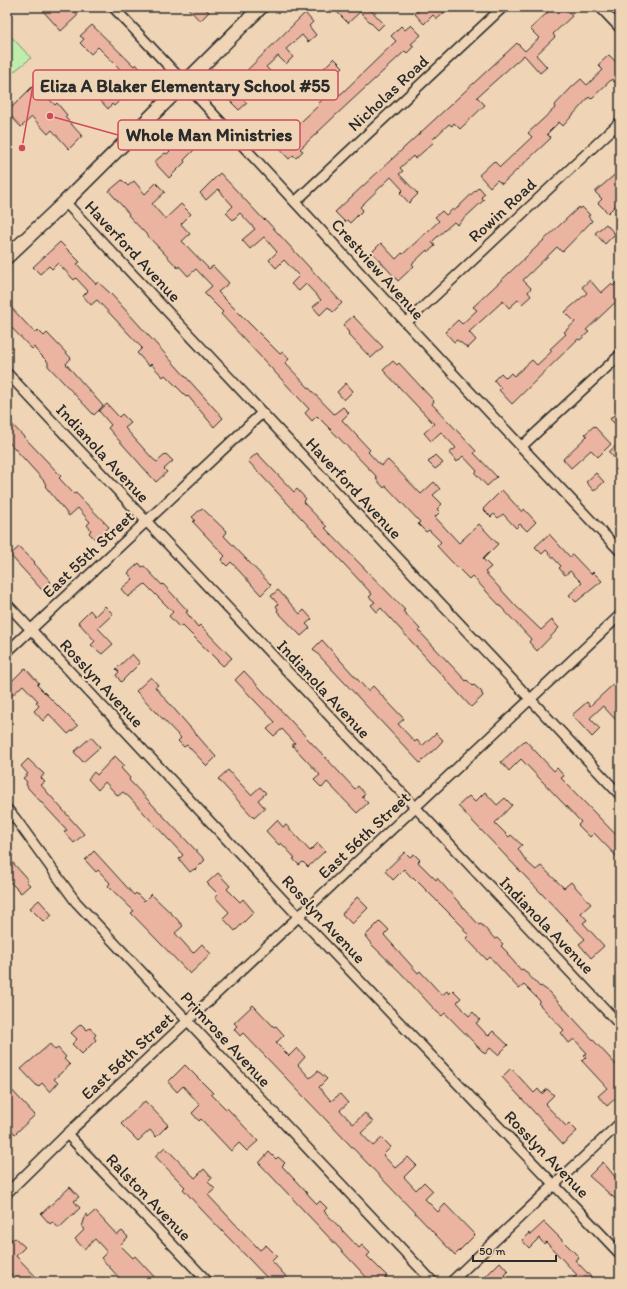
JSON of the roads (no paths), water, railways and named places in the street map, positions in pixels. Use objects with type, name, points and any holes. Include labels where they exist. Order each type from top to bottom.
[{"type":"street","name":"Crestview Avenue","points":[[113,7],[521,447],[620,551]]},
{"type":"street","points":[[7,257],[65,202],[261,7]]},
{"type":"street","name":"Nicholas Road","points":[[295,202],[503,7]]},
{"type":"street","points":[[600,7],[620,28]]},
{"type":"street","name":"Rowin Road","points":[[406,323],[620,122]]},
{"type":"street","name":"Haverford Avenue","points":[[65,202],[620,795]]},
{"type":"street","points":[[521,447],[620,355]]},
{"type":"street","name":"Indianola Avenue","points":[[7,374],[620,1025]]},
{"type":"street","name":"East 55th Street","points":[[7,652],[262,413]]},
{"type":"street","name":"Rosslyn Avenue","points":[[7,604],[299,917],[620,1254]]},
{"type":"street","name":"East 56th Street","points":[[7,1192],[620,615]]},
{"type":"street","name":"Primrose Avenue","points":[[7,808],[16,818],[76,902],[433,1282]]},
{"type":"street","points":[[451,1282],[620,1123]]},
{"type":"street","name":"Ralston Avenue","points":[[67,1134],[208,1282]]},
{"type":"place","name":"Whole Man Ministries","points":[[50,116]]},
{"type":"place","name":"Eliza A Blaker Elementary School #55","points":[[22,148]]}]
